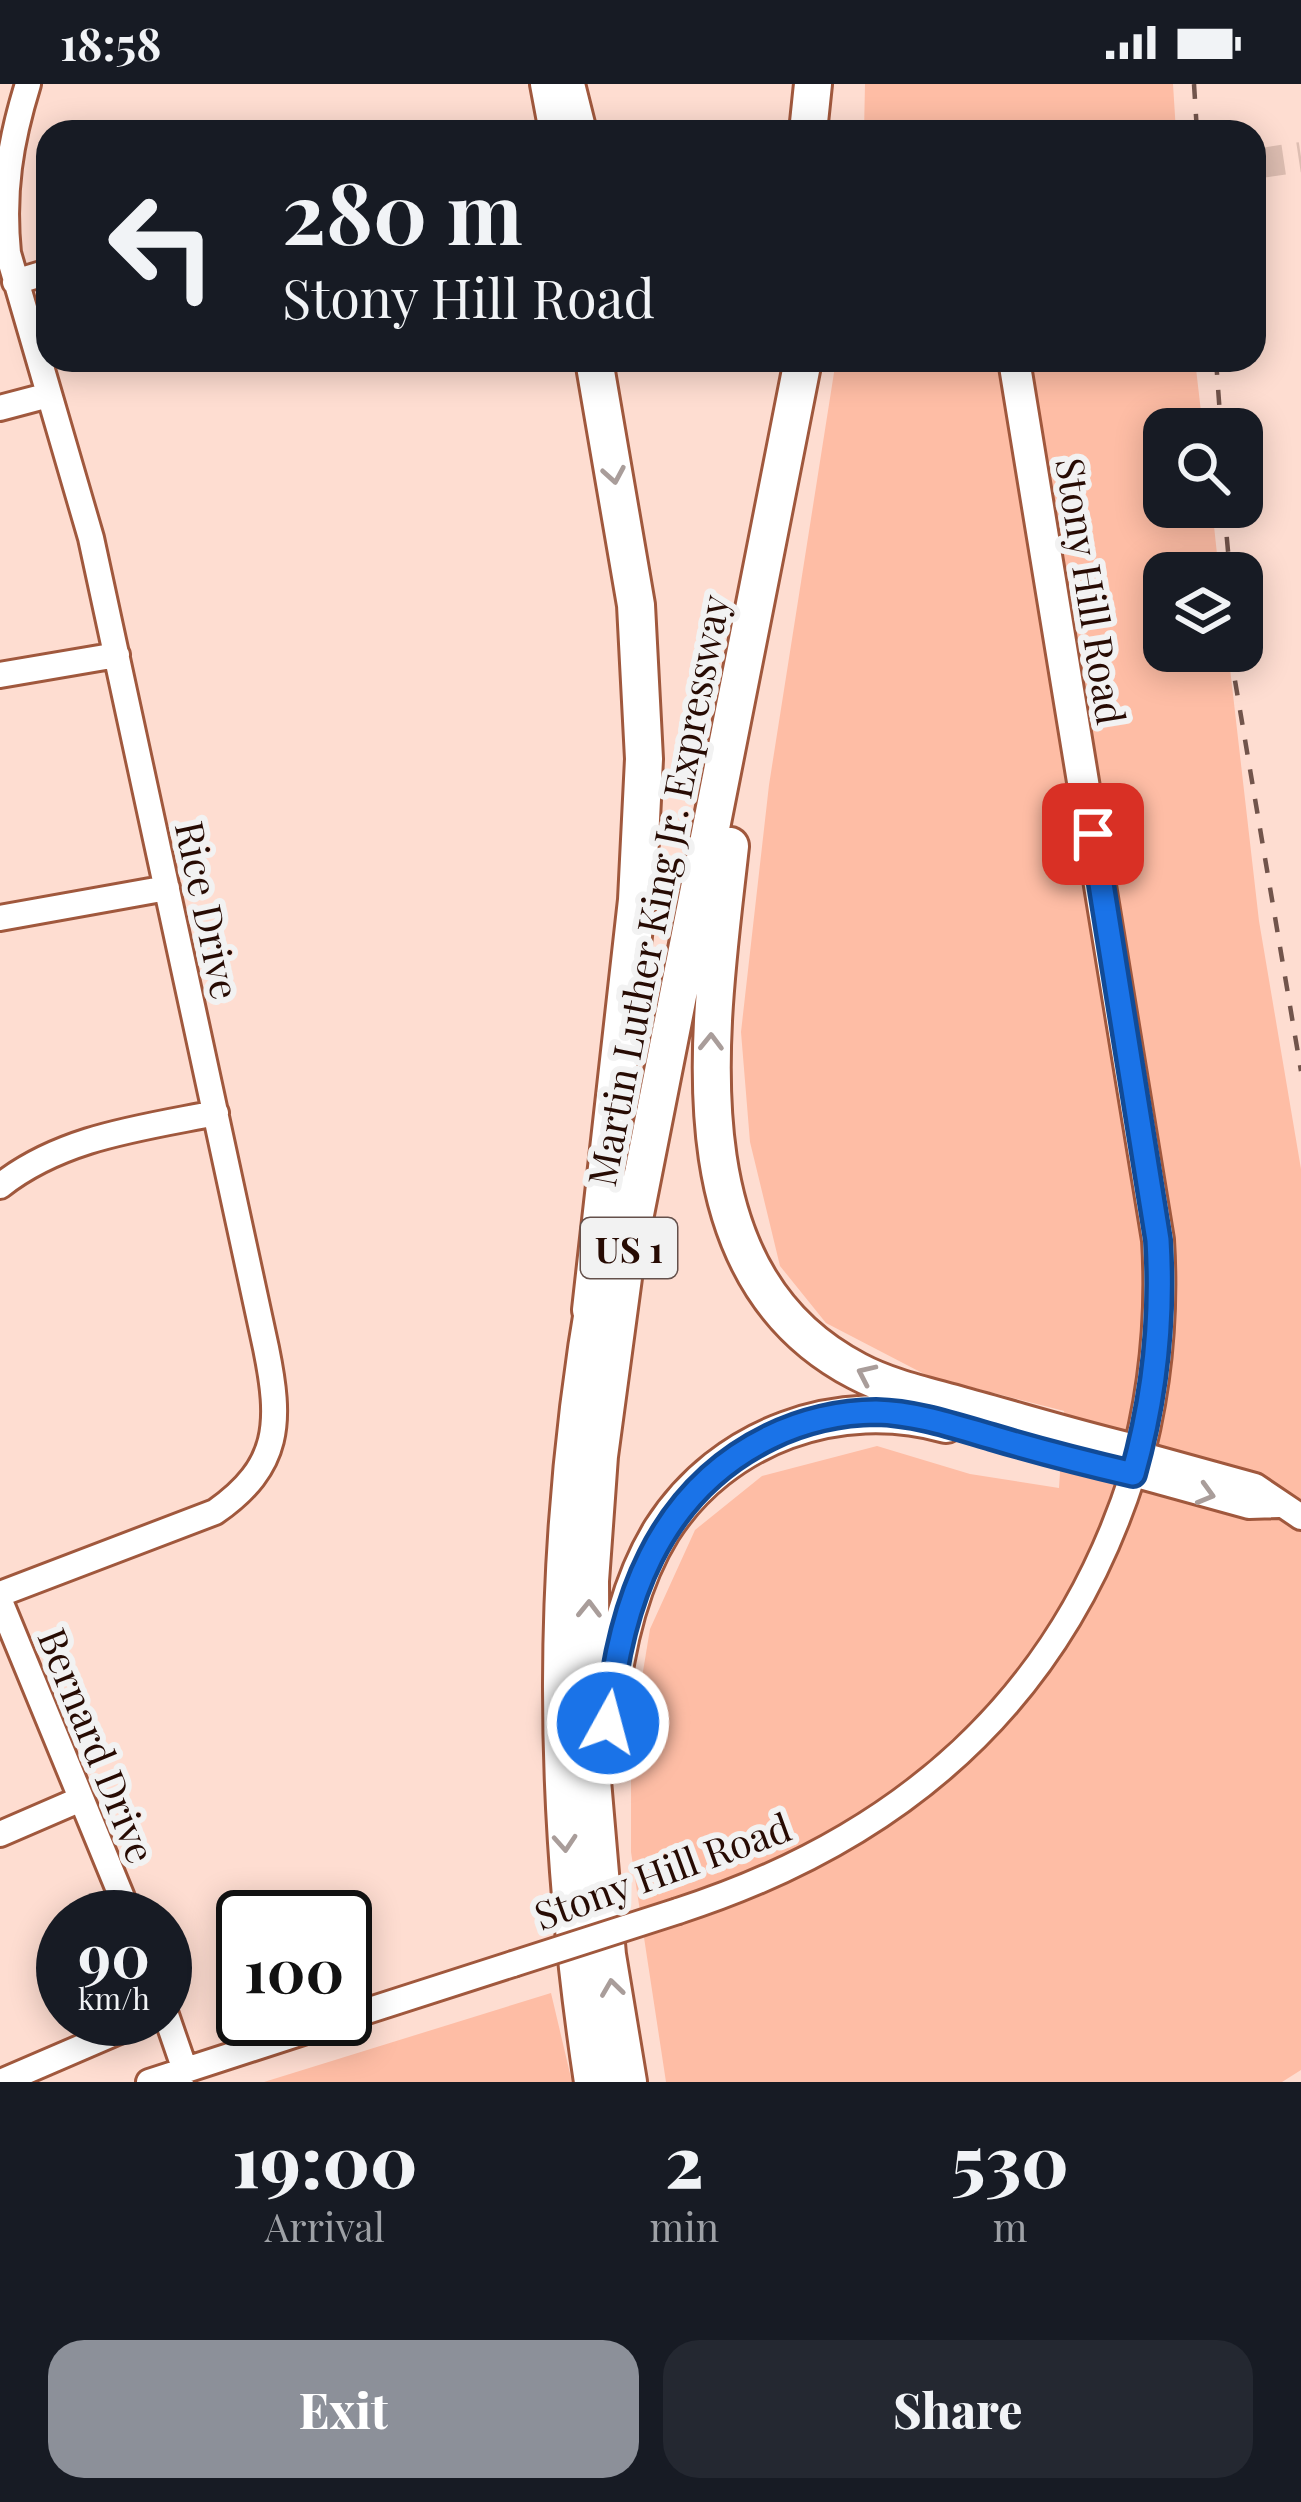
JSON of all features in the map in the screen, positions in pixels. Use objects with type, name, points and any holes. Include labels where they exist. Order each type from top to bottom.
[{"type":"highway","points":[[809,120],[813,84]]},
{"type":"highway","points":[[833,120],[837,84]]},
{"type":"highway","points":[[590,1328],[637,900],[644,759],[636,605],[596,372]]},
{"type":"highway","name":"Martin Luther King Jr. Expressway","points":[[593,2082],[568,1897],[559,1707],[566,1516],[590,1328],[777,372]]},
{"type":"highway","name":"Martin Luther King Jr. Expressway","points":[[628,2082],[600,1894],[591,1769],[589,1642],[605,1394],[629,1246],[801,372]]},
{"type":"highway","points":[[756,612],[711,1050],[721,1175],[743,1250],[769,1294],[800,1331],[858,1372],[1136,1464]]},
{"type":"highway","points":[[600,1894],[608,1723],[622,1630],[638,1578],[662,1531],[712,1473],[784,1430],[830,1417],[874,1412],[926,1418],[1136,1464]]},
{"type":"main road","points":[[546,84],[552,120]]},
{"type":"main road","points":[[569,84],[578,120]]},
{"type":"main road","name":"Stony Hill Road","points":[[1016,372],[1155,1206],[1159,1338],[1136,1464]]},
{"type":"street","name":"Rice Drive","points":[[28,84],[3,184],[15,282],[36,349]]},
{"type":"street","points":[[15,282],[36,276]]},
{"type":"street","name":"Rice Drive","points":[[0,1598],[215,1512],[237,1497],[262,1468],[274,1434],[274,1389],[117,655],[80,493],[43,372]]},
{"type":"street","points":[[0,408],[50,394]]},
{"type":"street","points":[[0,676],[117,655]]},
{"type":"street","points":[[0,918],[167,888]]},
{"type":"street","points":[[0,1186],[39,1159],[90,1140],[216,1113]]},
{"type":"street","points":[[1136,1464],[1255,1486],[1290,1511]]},
{"type":"street","name":"Stony Hill Road","points":[[372,2010],[780,1874],[904,1801],[961,1752],[1015,1695],[1078,1604],[1109,1542],[1136,1464]]},
{"type":"street","name":"Bernard Drive","points":[[0,1598],[119,1890]]},
{"type":"street","points":[[0,1834],[81,1799]]},
{"type":"street","points":[[1,2082],[84,2046]]},
{"type":"street","points":[[174,2046],[182,2076]]},
{"type":"street","name":"Stony Hill Road","points":[[149,2082],[182,2076],[267,2046]]},
{"type":"shaded area","points":[[865,84],[1173,84],[1175,120],[864,120]]},
{"type":"shaded area","points":[[834,372],[1196,372],[1201,408],[1143,408],[1143,528],[1214,528],[1217,552],[1143,552],[1143,672],[1230,672],[1259,921],[1301,1169],[1301,2070],[1282,2082],[666,2082],[631,1852],[631,1744],[650,1629],[695,1530],[762,1476],[877,1446],[970,1474],[1059,1488],[1064,1411],[928,1376],[826,1323],[780,1266],[750,1142],[741,1032],[769,785]]},
{"type":"shaded area","points":[[551,1993],[572,2082],[264,2082]]},
{"type":"tunnel","points":[[1266,162],[1301,157]]},
{"type":"railway","points":[[1194,84],[1196,120]]},
{"type":"railway","points":[[1217,372],[1219,408]]},
{"type":"railway","points":[[1226,528],[1228,552]]},
{"type":"railway","points":[[1234,672],[1301,1071]]},
{"type":"route","points":[[608,1723],[622,1630],[638,1578],[662,1531],[712,1473],[758,1442],[809,1422],[874,1412],[900,1414],[1133,1474],[1156,1370],[1158,1240],[1093,834]]}]
